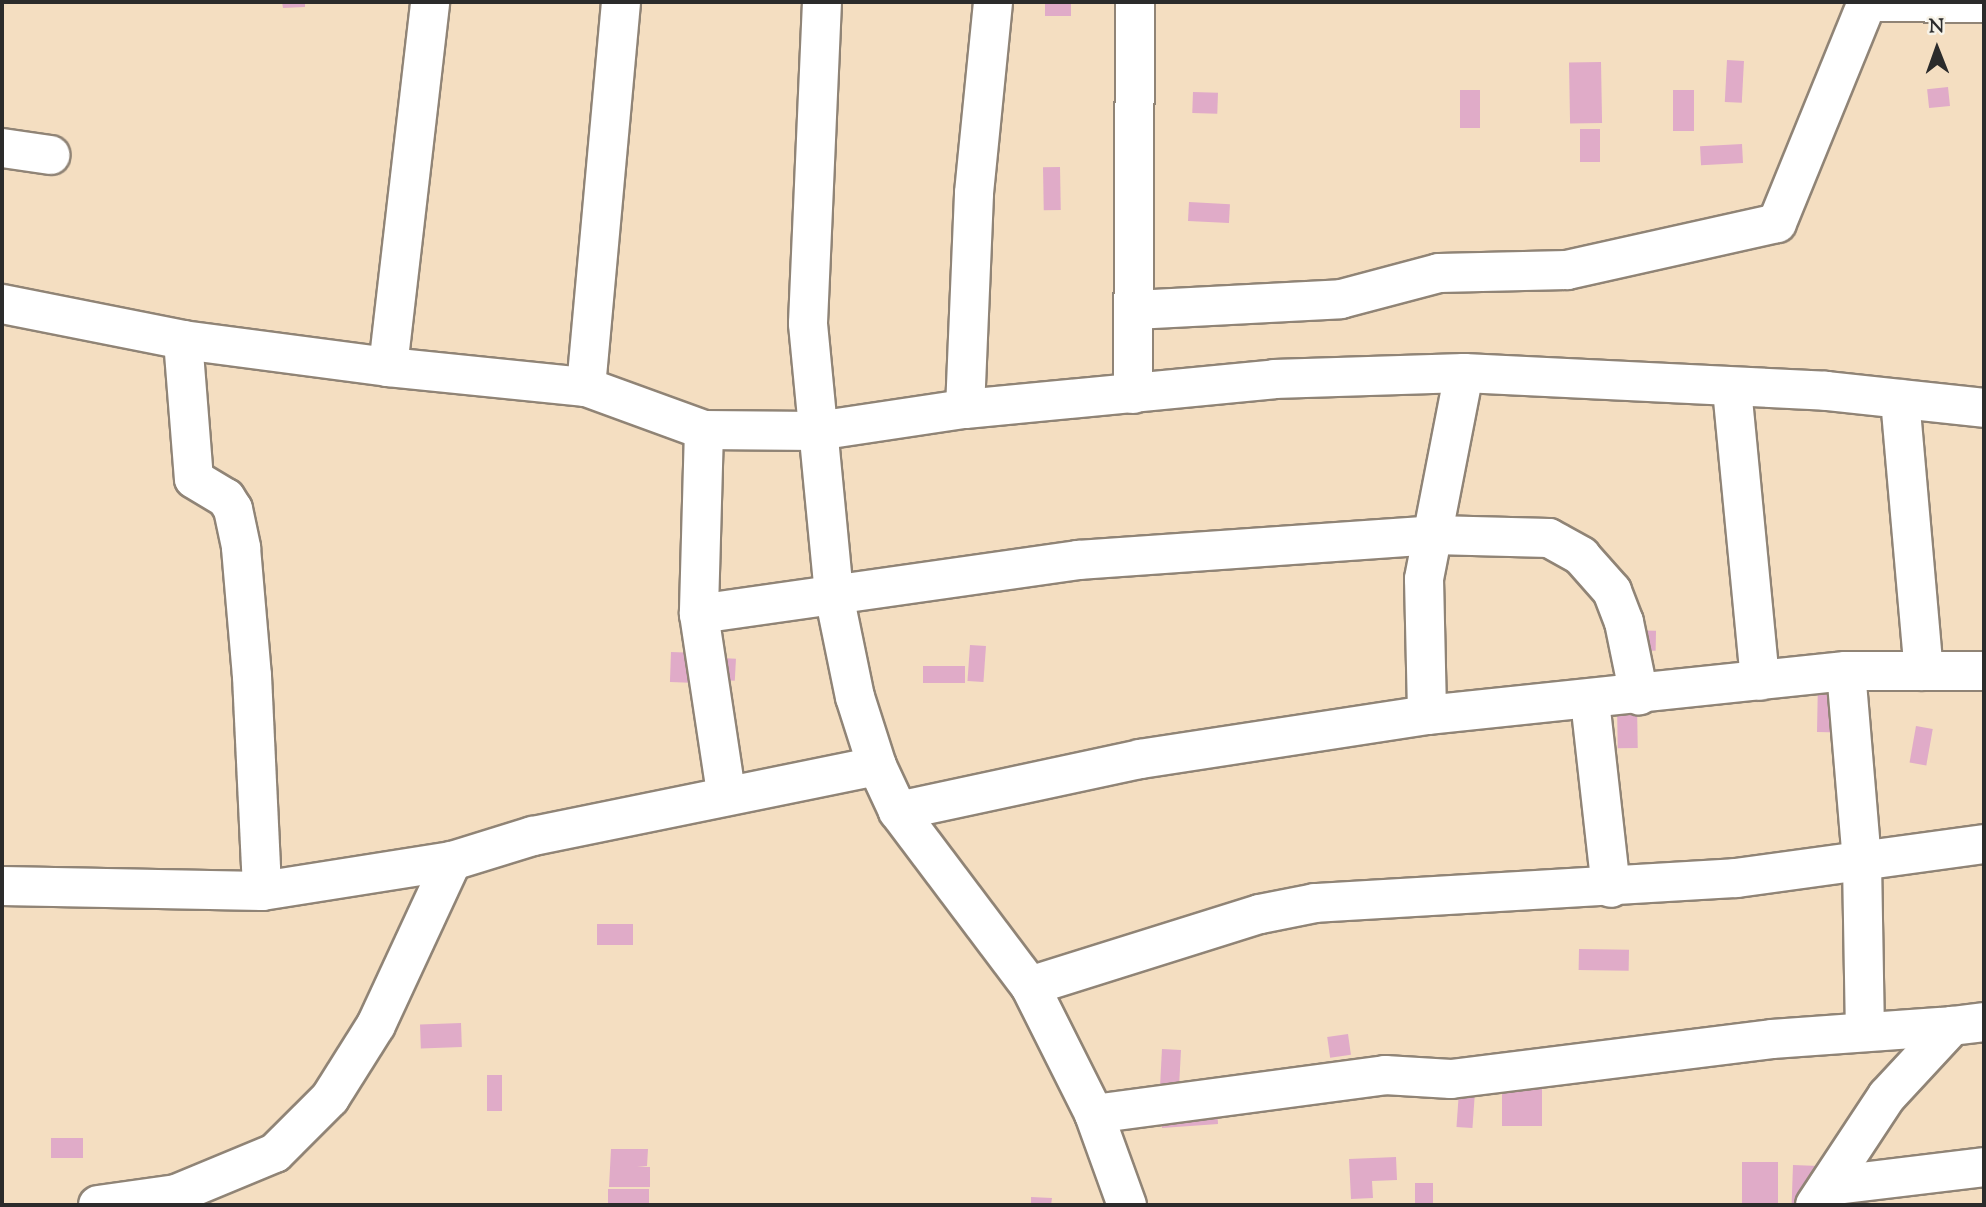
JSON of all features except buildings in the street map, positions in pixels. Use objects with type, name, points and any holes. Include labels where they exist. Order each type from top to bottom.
[{"type":"street","points":[[388,368],[430,2]]},
{"type":"street","points":[[586,387],[621,2]]},
{"type":"street","points":[[822,2],[808,324],[834,594],[855,697],[877,766],[898,811],[1030,986],[1094,1114],[1127,1205]]},
{"type":"street","points":[[964,409],[974,193],[993,2]]},
{"type":"street","points":[[1133,394],[1135,2]]},
{"type":"street","points":[[1134,310],[1341,299],[1439,273],[1567,271],[1777,223],[1867,2],[1984,3]]},
{"type":"street","points":[[2,148],[50,155]]},
{"type":"street","points":[[2,304],[183,340],[388,368],[586,387],[704,429],[817,431],[964,409],[1274,379],[1464,373],[1900,399],[1984,408]]},
{"type":"street","points":[[183,340],[194,479],[219,492],[233,509],[240,548],[252,676],[262,891]]},
{"type":"street","points":[[1427,715],[1422,630],[1427,553],[1434,534],[1464,373]]},
{"type":"street","points":[[1732,389],[1759,681]]},
{"type":"street","points":[[1900,399],[1924,671]]},
{"type":"street","points":[[704,429],[699,614],[726,793]]},
{"type":"street","points":[[699,614],[1078,560],[1434,534],[1549,538],[1568,545],[1619,606],[1639,695]]},
{"type":"street","points":[[1846,671],[1862,862],[1865,1032]]},
{"type":"street","points":[[898,811],[1140,759],[1427,715],[1590,701],[1846,671],[1984,671]]},
{"type":"street","points":[[1590,701],[1611,888]]},
{"type":"street","points":[[2,886],[262,891],[452,861],[533,836],[726,793],[877,766]]},
{"type":"street","points":[[1030,986],[1260,914],[1315,903],[1611,888],[1862,862],[1984,844]]},
{"type":"street","points":[[98,1205],[176,1194],[275,1153],[330,1098],[376,1025],[452,861]]},
{"type":"street","points":[[1094,1114],[1385,1074],[1451,1079],[1772,1039],[1968,1024]]},
{"type":"street","points":[[1822,1196],[1887,1096],[1968,1024]]},
{"type":"street","points":[[1822,1196],[1984,1167]]}]
